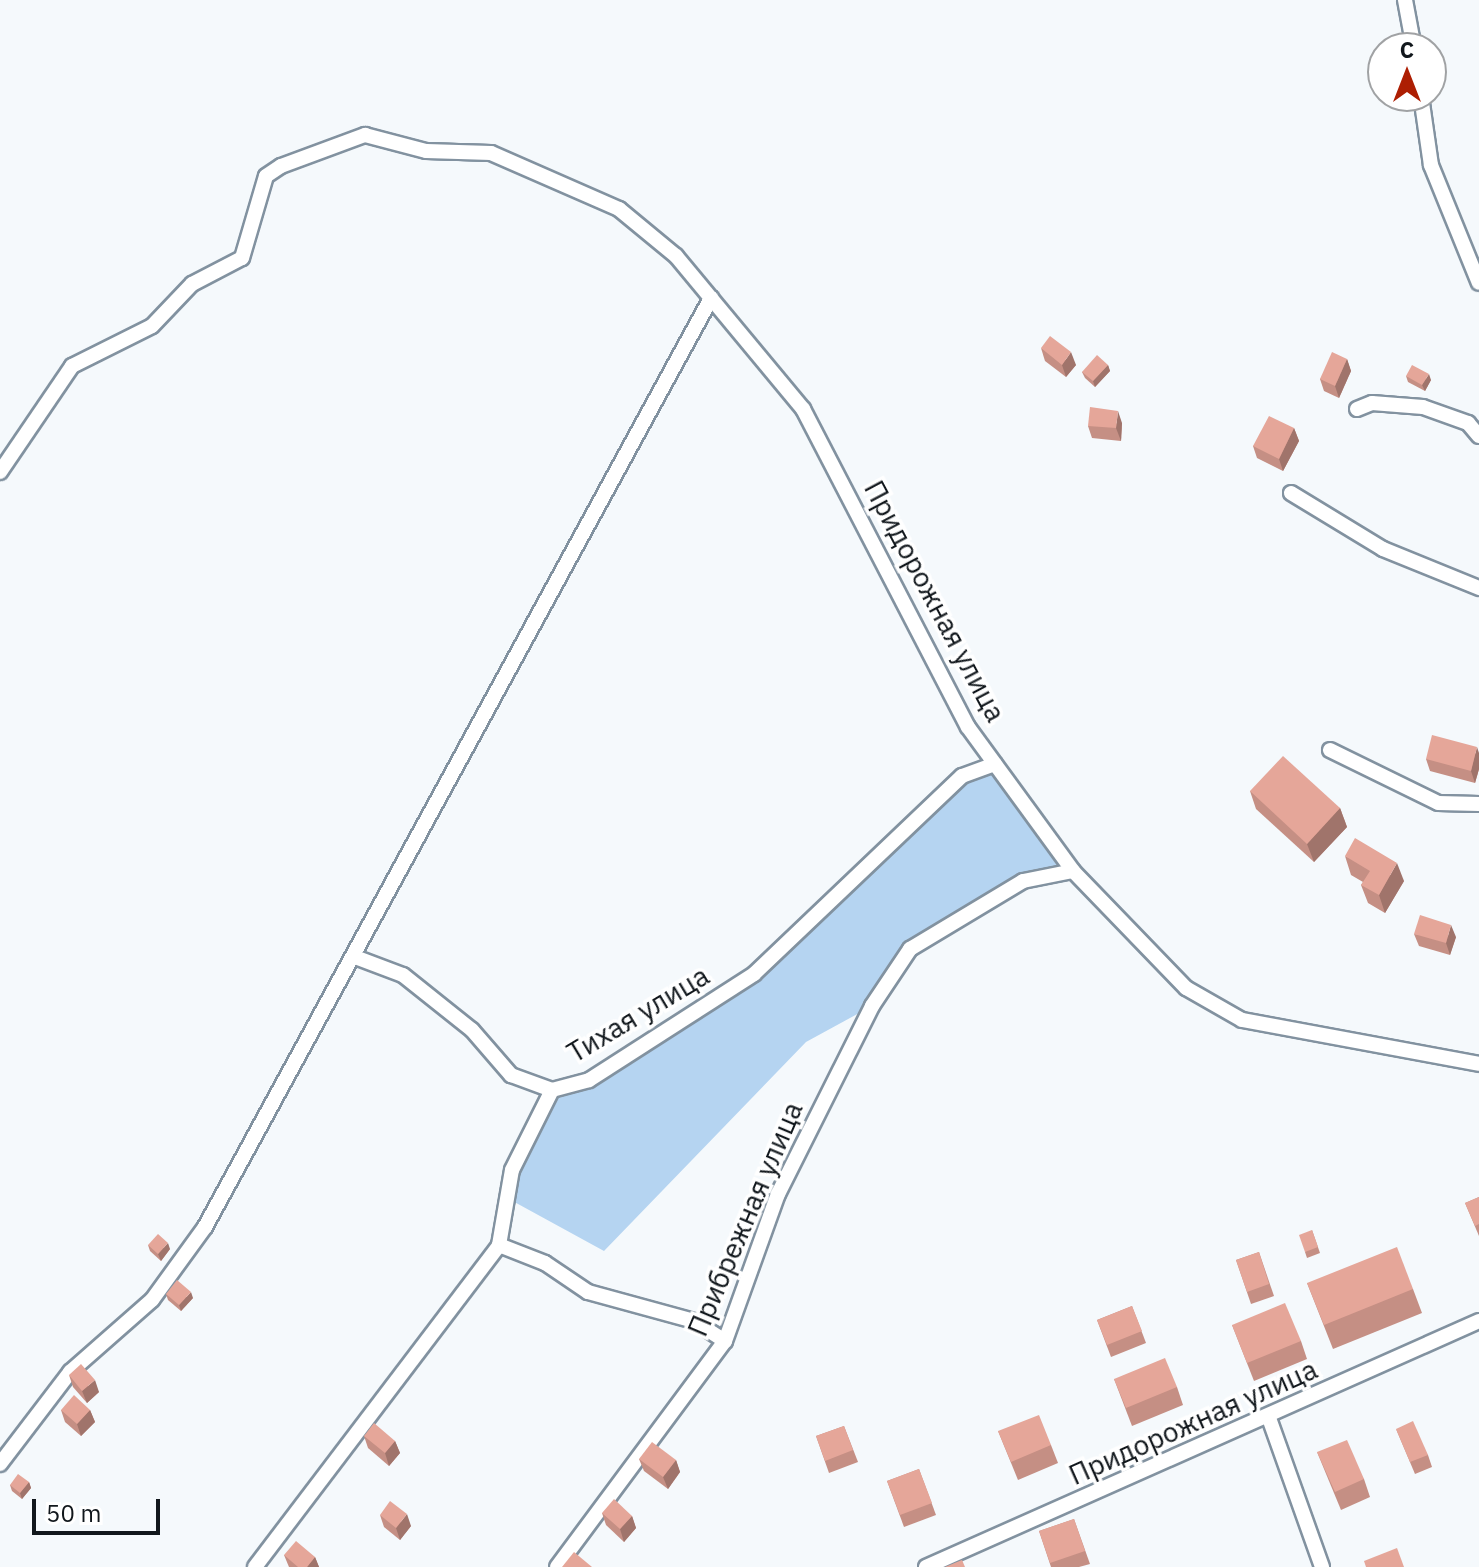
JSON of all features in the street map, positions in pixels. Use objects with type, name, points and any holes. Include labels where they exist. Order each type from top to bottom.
[{"type":"street","points":[[1405,0],[1411,32]]},
{"type":"street","points":[[1423,112],[1431,165],[1479,283]]},
{"type":"street","name":"Придорожная улица","points":[[0,472],[72,366],[152,326],[192,284],[242,258],[266,176],[365,135],[426,151],[491,153],[619,209],[676,256],[711,298],[803,409],[968,727],[1073,871],[1186,988],[1242,1020],[1479,1064]]},
{"type":"street","points":[[0,1464],[70,1372],[152,1300],[205,1227],[355,957],[711,298]]},
{"type":"street","points":[[1357,409],[1372,403],[1423,407],[1468,423],[1479,436]]},
{"type":"street","points":[[1291,493],[1383,549],[1479,588]]},
{"type":"street","points":[[1330,750],[1438,803],[1479,804]]},
{"type":"street","name":"Тихая улица","points":[[255,1567],[499,1245],[512,1170],[552,1090],[589,1080],[754,974],[962,776],[995,764]]},
{"type":"street","name":"Прибрежная улица","points":[[557,1567],[725,1341],[778,1194],[872,1006],[910,949],[1023,881],[1073,871]]},
{"type":"street","points":[[355,957],[403,975],[472,1030],[511,1075],[552,1090]]},
{"type":"street","points":[[499,1245],[545,1263],[588,1292],[694,1321],[725,1341]]},
{"type":"street","name":"Придорожная улица","points":[[926,1567],[1269,1418],[1479,1321]]},
{"type":"street","points":[[1269,1418],[1322,1567]]},
{"type":"shaded area","points":[[995,764],[1073,871],[1023,881],[910,949],[872,1006],[806,1042],[604,1251],[507,1198],[552,1090],[589,1080],[754,974],[962,776]]},
{"type":"building","points":[[1050,336],[1071,352],[1062,365],[1041,348]]},
{"type":"building","points":[[1332,352],[1347,359],[1335,386],[1320,379]]},
{"type":"building","points":[[1097,355],[1108,365],[1093,381],[1082,372]]},
{"type":"building","points":[[1412,365],[1429,374],[1422,385],[1406,376]]},
{"type":"building","points":[[1090,407],[1118,411],[1116,428],[1088,426]]},
{"type":"building","points":[[1269,416],[1294,428],[1279,459],[1253,446]]},
{"type":"building","points":[[1432,735],[1477,747],[1471,771],[1426,759]]},
{"type":"building","points":[[1283,756],[1340,808],[1307,844],[1250,791]]},
{"type":"building","points":[[1355,838],[1397,863],[1379,895],[1361,885],[1370,871],[1345,856]]},
{"type":"building","points":[[1420,915],[1451,925],[1446,943],[1414,934]]},
{"type":"building","points":[[1479,1197],[1479,1224],[1475,1226],[1465,1203]]},
{"type":"building","points":[[1312,1230],[1318,1247],[1305,1252],[1299,1235]]},
{"type":"building","points":[[158,1234],[168,1243],[158,1254],[148,1245]]},
{"type":"building","points":[[1397,1247],[1413,1289],[1324,1325],[1307,1283]]},
{"type":"building","points":[[1259,1252],[1269,1284],[1247,1292],[1236,1260]]},
{"type":"building","points":[[177,1280],[191,1292],[179,1305],[166,1294]]},
{"type":"building","points":[[1285,1303],[1301,1341],[1247,1363],[1232,1325]]},
{"type":"building","points":[[1132,1306],[1142,1331],[1107,1345],[1097,1320]]},
{"type":"building","points":[[1165,1358],[1177,1387],[1126,1408],[1114,1379]]},
{"type":"building","points":[[81,1364],[95,1380],[82,1391],[69,1375]]},
{"type":"building","points":[[74,1395],[90,1410],[77,1424],[61,1410]]},
{"type":"building","points":[[1039,1415],[1051,1445],[1011,1462],[998,1431]]},
{"type":"building","points":[[1413,1421],[1428,1455],[1410,1462],[1396,1429]]},
{"type":"building","points":[[374,1423],[395,1441],[385,1453],[364,1436]]},
{"type":"building","points":[[844,1426],[853,1450],[825,1461],[816,1436]]},
{"type":"building","points":[[1347,1440],[1364,1479],[1335,1492],[1317,1452]]},
{"type":"building","points":[[652,1442],[676,1460],[663,1477],[639,1459]]},
{"type":"building","points":[[919,1469],[932,1503],[900,1515],[887,1481]]},
{"type":"building","points":[[18,1474],[29,1482],[20,1493],[10,1485]]},
{"type":"building","points":[[614,1499],[632,1516],[620,1529],[602,1513]]},
{"type":"building","points":[[390,1501],[407,1514],[396,1528],[380,1515]]},
{"type":"building","points":[[1074,1519],[1085,1551],[1050,1563],[1039,1531]]},
{"type":"building","points":[[296,1541],[315,1557],[307,1567],[298,1567],[284,1555]]},
{"type":"building","points":[[1397,1548],[1404,1567],[1366,1567],[1364,1561]]},
{"type":"building","points":[[574,1552],[592,1567],[562,1567]]},
{"type":"building","points":[[962,1560],[965,1567],[945,1567]]}]
